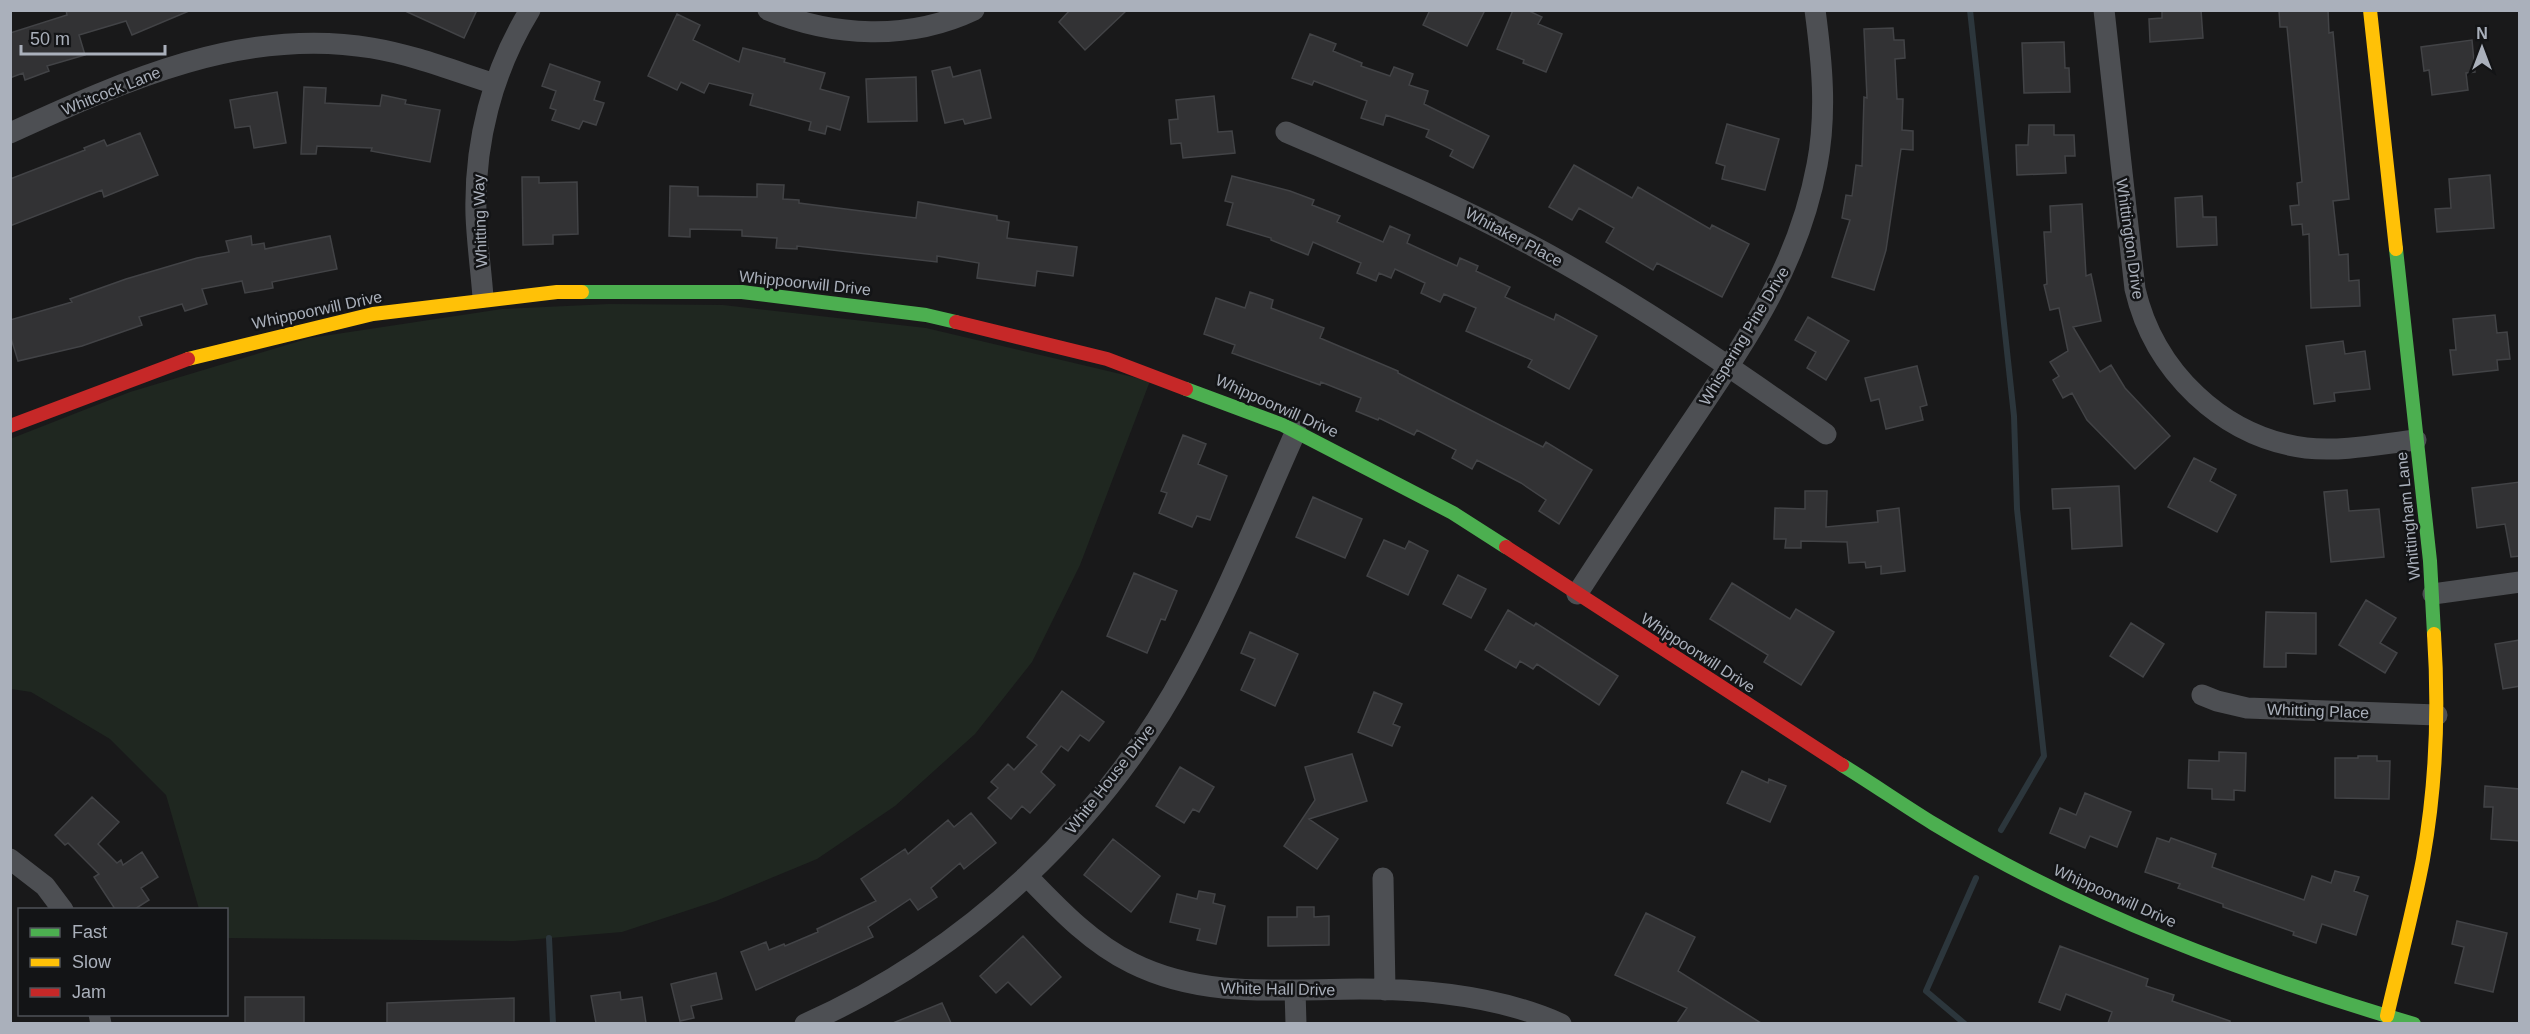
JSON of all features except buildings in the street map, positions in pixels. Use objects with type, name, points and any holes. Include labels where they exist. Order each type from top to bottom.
[{"type":"street","name":"Whitting Way","points":[[483,297],[476,216],[476,185],[482,137],[495,84],[511,43],[530,10]]},
{"type":"street","points":[[768,10],[824,28],[866,32],[907,30],[945,21],[974,10]]},
{"type":"street","name":"Whispering Pine Drive","points":[[1577,594],[1729,366],[1786,268],[1801,228],[1818,162],[1823,104],[1815,10]]},
{"type":"street","name":"Whittington Drive","points":[[2104,10],[2135,289],[2150,332],[2175,374],[2199,399],[2225,418],[2252,432],[2282,443],[2322,449],[2416,440]]},
{"type":"street","name":"Whittingham Lane","points":[[2370,10],[2433,594],[2436,716],[2433,773],[2423,858],[2387,1016]]},
{"type":"street","name":"Whitcock Lane","points":[[10,133],[173,66],[211,54],[254,46],[305,43],[371,47],[429,62],[495,84]]},
{"type":"street","name":"Whitaker Place","points":[[1286,132],[1462,210],[1526,242],[1654,318],[1729,366],[1826,434]]},
{"type":"street","name":"Whippoorwill Drive","points":[[10,426],[117,382],[254,340],[337,321],[483,297],[587,290],[714,291],[813,298],[904,310],[1031,337],[1130,365],[1238,405],[1371,466],[1408,486],[1483,532],[1858,776],[1985,853],[2170,939],[2277,981],[2414,1023]]},
{"type":"street","name":"White House Drive","points":[[805,1023],[833,1018],[929,955],[1028,876],[1099,798],[1172,695],[1202,638],[1296,431]]},
{"type":"street","points":[[2433,594],[2520,582]]},
{"type":"street","name":"Whitting Place","points":[[2202,695],[2226,704],[2253,709],[2436,716]]},
{"type":"street","points":[[10,860],[45,886],[62,908]]},
{"type":"street","name":"White Hall Drive","points":[[1028,876],[1058,908],[1114,954],[1143,969],[1177,981],[1215,988],[1385,990],[1487,1001],[1561,1023]]},
{"type":"street","points":[[1383,878],[1385,990]]},
{"type":"street","points":[[1295,990],[1296,1023]]},
{"type":"shaded area","points":[[609,304],[723,305],[926,328],[1150,381],[1080,565],[1032,662],[975,734],[895,806],[817,859],[716,901],[622,932],[514,941],[228,938],[228,908],[199,908],[166,795],[110,739],[31,692],[11,689],[10,439],[130,392],[310,338],[502,309]]},
{"type":"waterway","points":[[1970,10],[2014,416],[2017,509],[2044,756],[2001,830]]},
{"type":"waterway","points":[[1965,1024],[1926,991],[1976,878]]},
{"type":"waterway","points":[[549,938],[553,1024]]},
{"type":"traffic: fast","points":[[2396,249],[2430,561],[2434,634]]},
{"type":"traffic: fast","points":[[582,292],[742,292],[926,315],[956,322]]},
{"type":"traffic: fast","points":[[1186,389],[1283,425],[1453,513],[1506,547]]},
{"type":"traffic: fast","points":[[1842,765],[1934,824],[1991,856],[2108,914],[2228,963],[2414,1024]]},
{"type":"traffic: slow","points":[[2370,10],[2396,249]]},
{"type":"traffic: slow","points":[[188,359],[373,314],[557,292],[582,292]]},
{"type":"traffic: slow","points":[[2387,1016],[2419,879],[2431,804],[2436,719],[2434,634]]},
{"type":"traffic: jam","points":[[956,322],[1107,359],[1186,389]]},
{"type":"traffic: jam","points":[[10,426],[188,359]]},
{"type":"traffic: jam","points":[[1506,547],[1842,765]]}]
